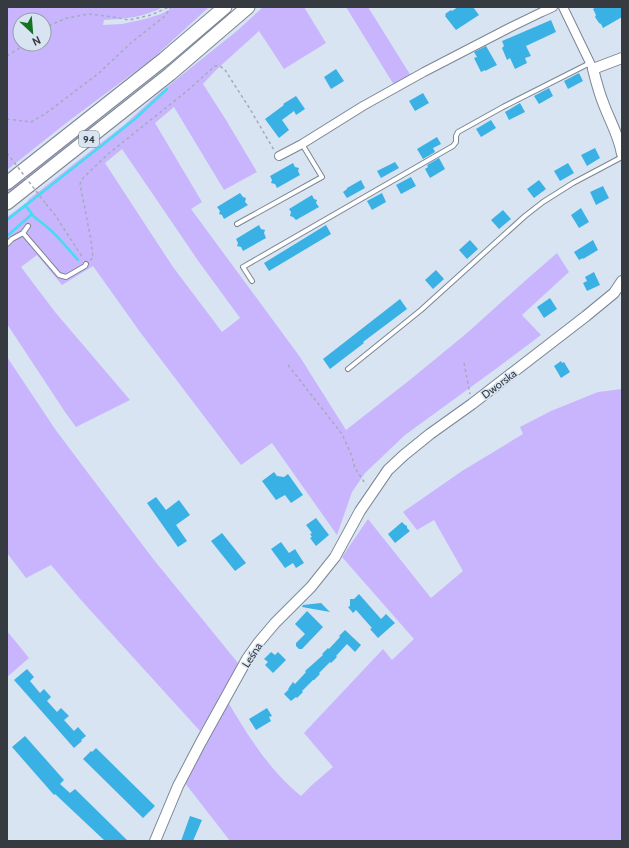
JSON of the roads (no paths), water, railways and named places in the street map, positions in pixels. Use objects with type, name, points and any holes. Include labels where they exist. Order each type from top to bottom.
[{"type":"highway","name":"94","points":[[7,183],[164,59],[225,7]]},
{"type":"highway","name":"94","points":[[7,203],[170,74],[248,7]]},
{"type":"street","points":[[279,156],[424,72],[511,26],[553,7]]},
{"type":"street","points":[[563,7],[592,66],[599,91],[615,131],[622,154]]},
{"type":"street","points":[[592,66],[622,58]]},
{"type":"street","name":"Dworska","points":[[374,490],[388,470],[404,455],[597,308],[614,293],[622,281]]},
{"type":"street","name":"Leśna","points":[[155,841],[178,786],[247,659],[275,623],[312,587],[335,557],[360,511],[374,490]]},
{"type":"lane","points":[[252,281],[243,267],[453,146],[456,142],[458,132],[503,107],[592,66]]},
{"type":"lane","points":[[237,224],[322,177],[302,144]]},
{"type":"lane","points":[[348,368],[421,310],[524,216],[573,183],[622,157]]},
{"type":"lane","points":[[7,244],[23,233],[28,226]]},
{"type":"lane","points":[[23,233],[59,275],[66,277],[86,264]]},
{"type":"waterway","points":[[7,220],[136,118],[167,89]]},
{"type":"waterway","points":[[7,236],[32,214],[25,205]]},
{"type":"waterway","points":[[32,214],[56,235],[78,260]]}]
